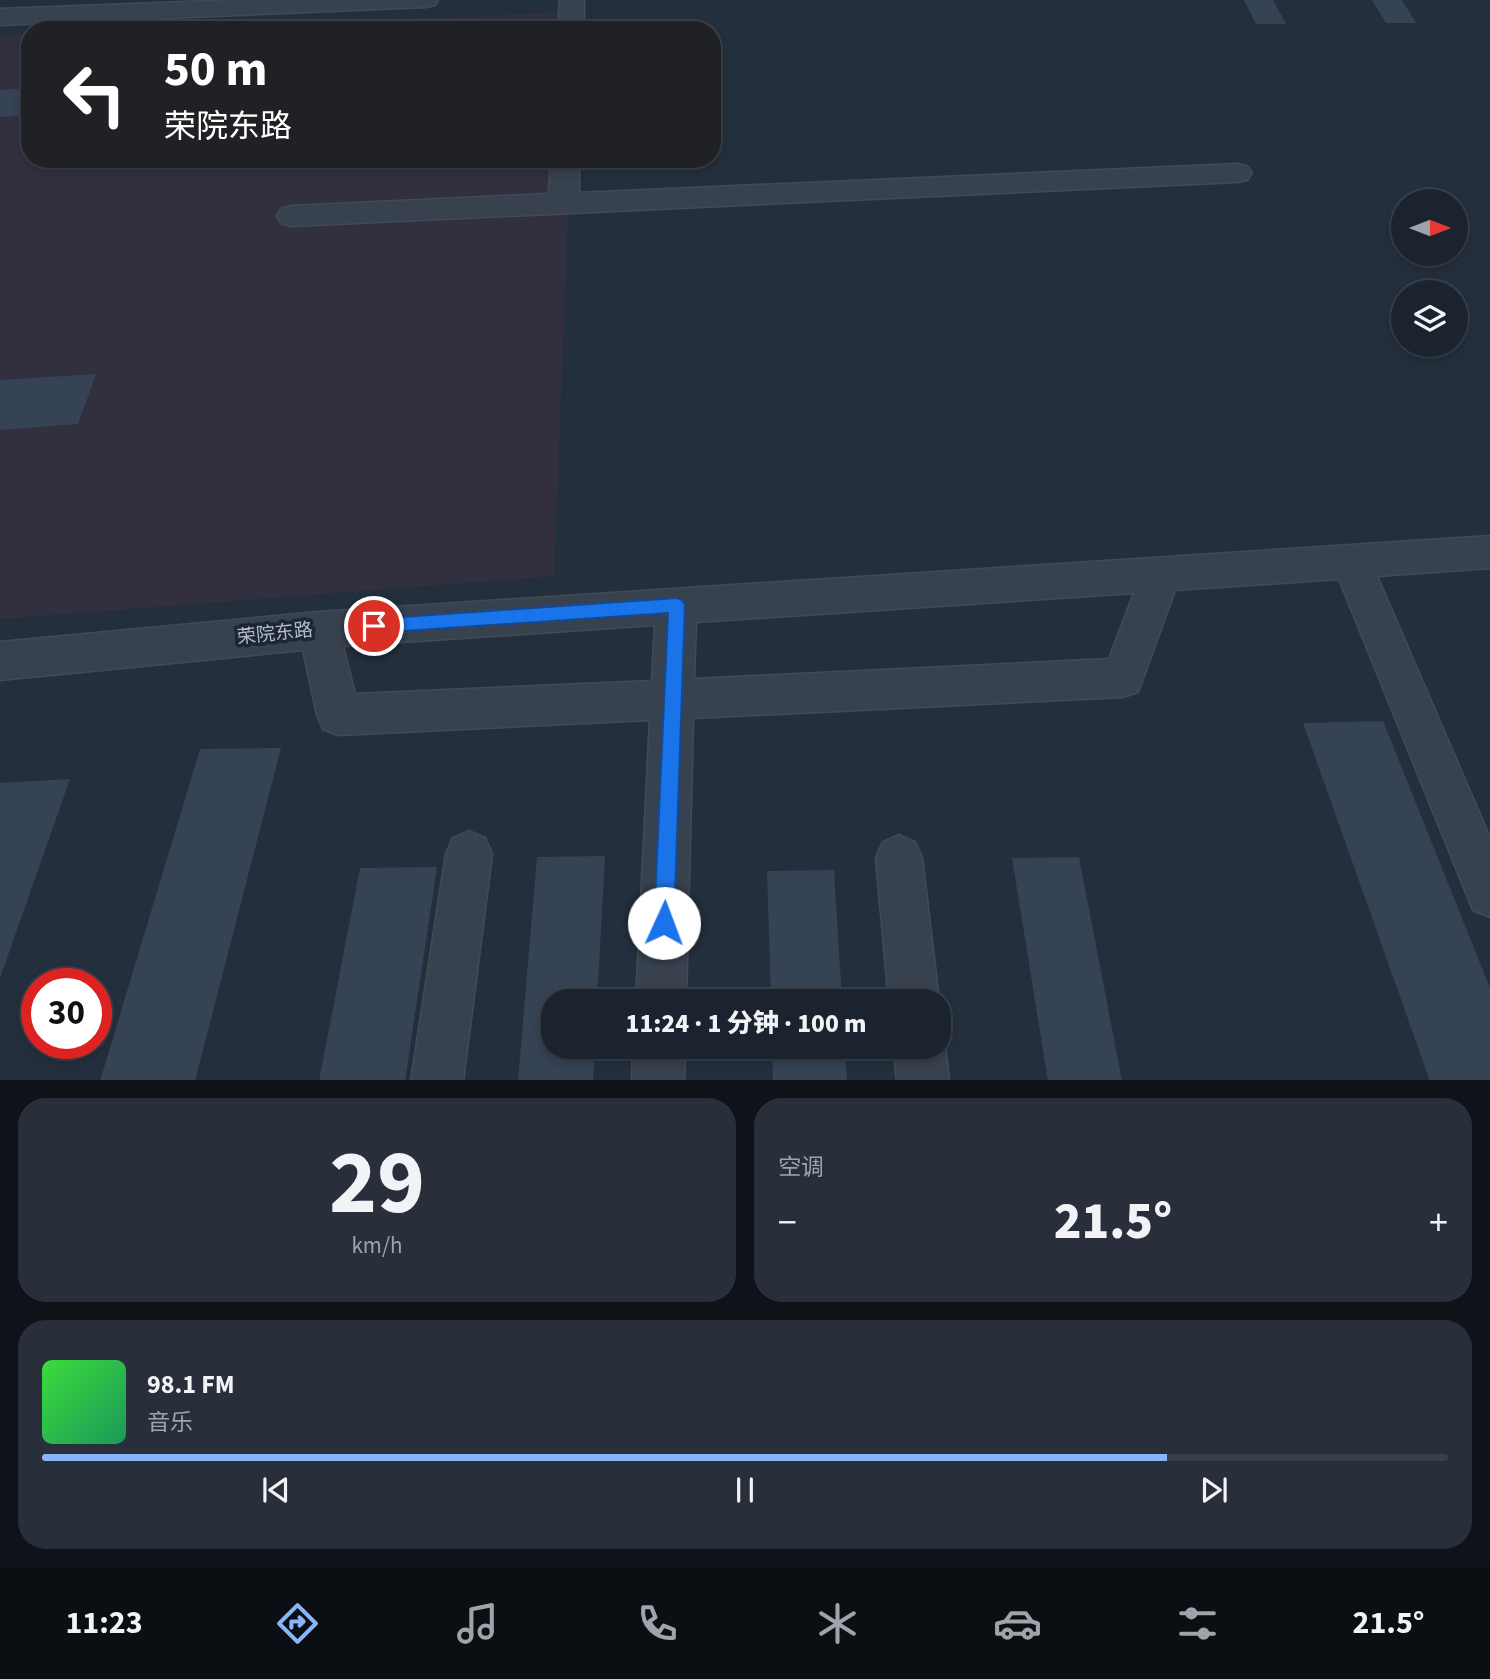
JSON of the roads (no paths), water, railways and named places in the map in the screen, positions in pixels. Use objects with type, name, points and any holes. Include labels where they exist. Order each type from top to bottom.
[{"type":"street","points":[[0,17],[426,0]]},
{"type":"street","points":[[571,21],[572,0]]},
{"type":"street","points":[[564,204],[565,168]]},
{"type":"street","points":[[292,216],[1237,173]]},
{"type":"street","name":"荣院东路","points":[[0,661],[319,630],[1490,552]]},
{"type":"street","points":[[1351,561],[1490,893]]},
{"type":"street","points":[[319,630],[338,715],[1123,678],[1161,574]]},
{"type":"street","points":[[661,989],[677,605]]},
{"type":"street","points":[[437,1080],[469,854]]},
{"type":"street","points":[[899,858],[913,989]]},
{"type":"street","points":[[657,1080],[658,1059]]},
{"type":"street","points":[[921,1059],[923,1080]]}]
